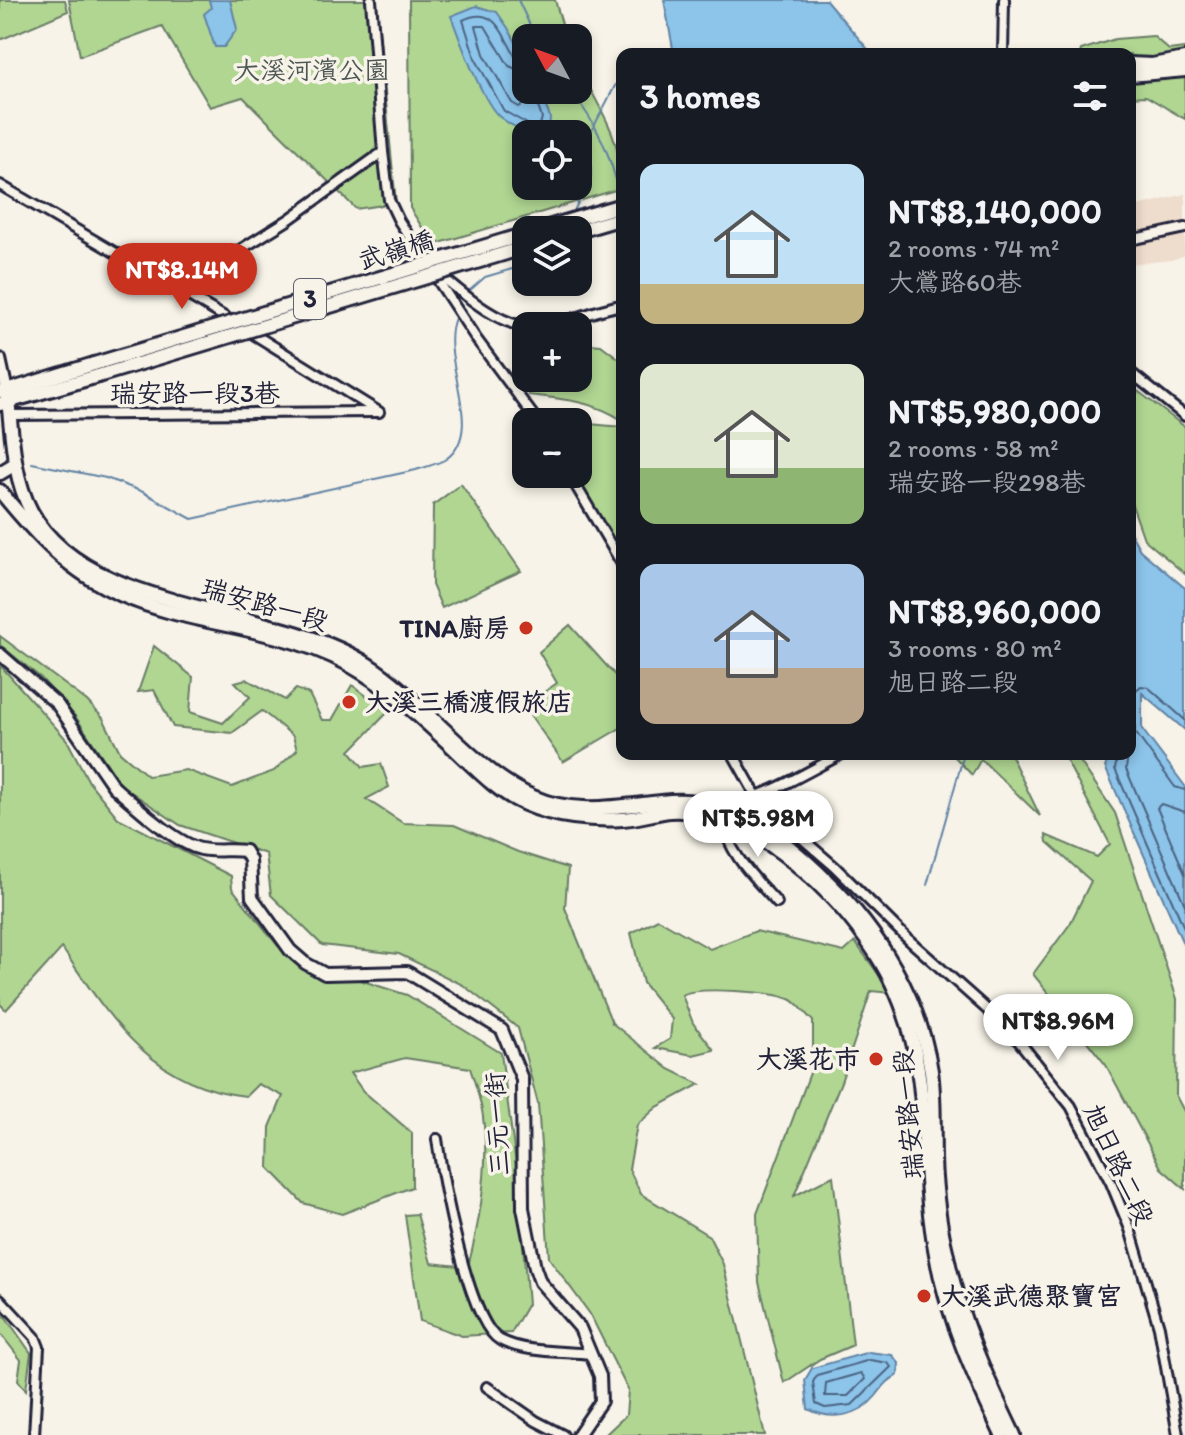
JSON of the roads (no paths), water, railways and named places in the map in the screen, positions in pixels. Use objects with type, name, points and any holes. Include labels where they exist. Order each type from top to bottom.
[{"type":"main road","points":[[1136,64],[1152,65],[1185,59]]},
{"type":"main road","points":[[1136,74],[1185,70]]},
{"type":"main road","points":[[585,216],[616,207]]},
{"type":"main road","points":[[592,227],[616,220]]},
{"type":"main road","name":"武嶺橋","points":[[96,370],[512,238]]},
{"type":"main road","name":"武嶺橋","points":[[96,370],[512,251]]},
{"type":"main road","name":"3","points":[[5,399],[96,370]]},
{"type":"main road","name":"瑞安路一段","points":[[5,399],[15,464],[24,494],[42,528],[95,571],[139,591],[268,623],[338,648],[367,663],[402,689],[498,775],[534,798],[581,808],[624,808],[690,801],[767,830],[812,874],[851,905],[896,970],[924,1033],[932,1075],[935,1177],[945,1250],[980,1366],[1014,1435]]},
{"type":"main road","points":[[0,473],[15,464]]},
{"type":"main road","name":"瑞安路一段","points":[[0,491],[50,550],[81,573],[122,595],[298,642],[362,672],[394,695],[487,779],[525,804],[575,817],[624,819],[670,811],[723,812]]},
{"type":"main road","name":"瑞安路一段","points":[[812,874],[868,943],[906,1014],[921,1075],[927,1198],[936,1257],[955,1325],[1002,1435]]},
{"type":"street","points":[[371,0],[389,200],[453,305],[528,408]]},
{"type":"street","points":[[1003,48],[1004,0]]},
{"type":"street","points":[[0,185],[177,289],[288,220],[383,152]]},
{"type":"street","points":[[1136,239],[1185,228]]},
{"type":"street","points":[[430,267],[471,299],[522,326],[544,325],[616,307]]},
{"type":"street","name":"瑞安路一段3巷","points":[[5,399],[379,412],[177,289]]},
{"type":"street","points":[[0,361],[5,399]]},
{"type":"street","points":[[1136,377],[1185,416]]},
{"type":"street","points":[[577,488],[616,554]]},
{"type":"street","name":"三元一街","points":[[0,654],[57,704],[114,787],[127,798],[193,846],[245,851],[250,860],[252,897],[290,950],[305,963],[325,974],[407,972],[502,1030],[522,1079],[523,1208],[535,1268],[540,1282],[580,1328],[600,1376],[601,1401],[578,1435]]},
{"type":"street","name":"旭日路二段","points":[[736,760],[757,797],[782,823],[826,859],[909,940],[1009,1029],[1071,1106],[1111,1183],[1130,1229],[1159,1327],[1178,1435]]},
{"type":"street","points":[[777,903],[738,861],[728,844],[723,812],[830,760]]},
{"type":"street","points":[[812,874],[826,859]]},
{"type":"street","points":[[437,1139],[445,1198],[477,1305],[489,1330],[496,1338],[514,1346],[590,1354]]},
{"type":"street","points":[[0,1299],[35,1337],[39,1347],[34,1435]]},
{"type":"street","points":[[487,1387],[536,1421],[563,1435]]},
{"type":"water","points":[[209,0],[230,0],[237,29],[224,47],[215,47],[204,14],[211,8]]},
{"type":"water","points":[[664,0],[826,0],[867,48],[673,48]]},
{"type":"water","points":[[476,6],[497,12],[512,35],[512,104],[545,104],[550,120],[512,120],[512,125],[494,111],[472,70],[451,16]]},
{"type":"water","points":[[1136,543],[1140,550],[1185,588],[1185,730],[1142,693],[1142,729],[1185,786],[1185,948],[1105,767],[1108,760],[1136,760]]},
{"type":"water","points":[[869,1352],[892,1355],[899,1363],[898,1375],[869,1403],[853,1413],[835,1416],[808,1409],[805,1380],[812,1368]]},
{"type":"waterway","points":[[518,0],[529,24]]},
{"type":"waterway","points":[[573,213],[591,176],[590,134],[616,84]]},
{"type":"waterway","points":[[580,104],[602,141],[616,182]]},
{"type":"waterway","points":[[468,292],[485,277],[512,269]]},
{"type":"waterway","points":[[32,463],[106,478],[143,492],[192,519],[435,464],[446,459],[458,446],[462,430],[452,351],[456,316]]},
{"type":"waterway","points":[[927,885],[962,760]]},
{"type":"place","name":"TINA廚房","points":[[526,628]]},
{"type":"place","name":"大溪三橋渡假旅店","points":[[349,702]]},
{"type":"place","name":"大溪花市","points":[[876,1059]]},
{"type":"place","name":"大溪武德聚寶宮","points":[[924,1296]]},
{"type":"park label","name":"大溪河濱公園","points":[[312,70]]}]
